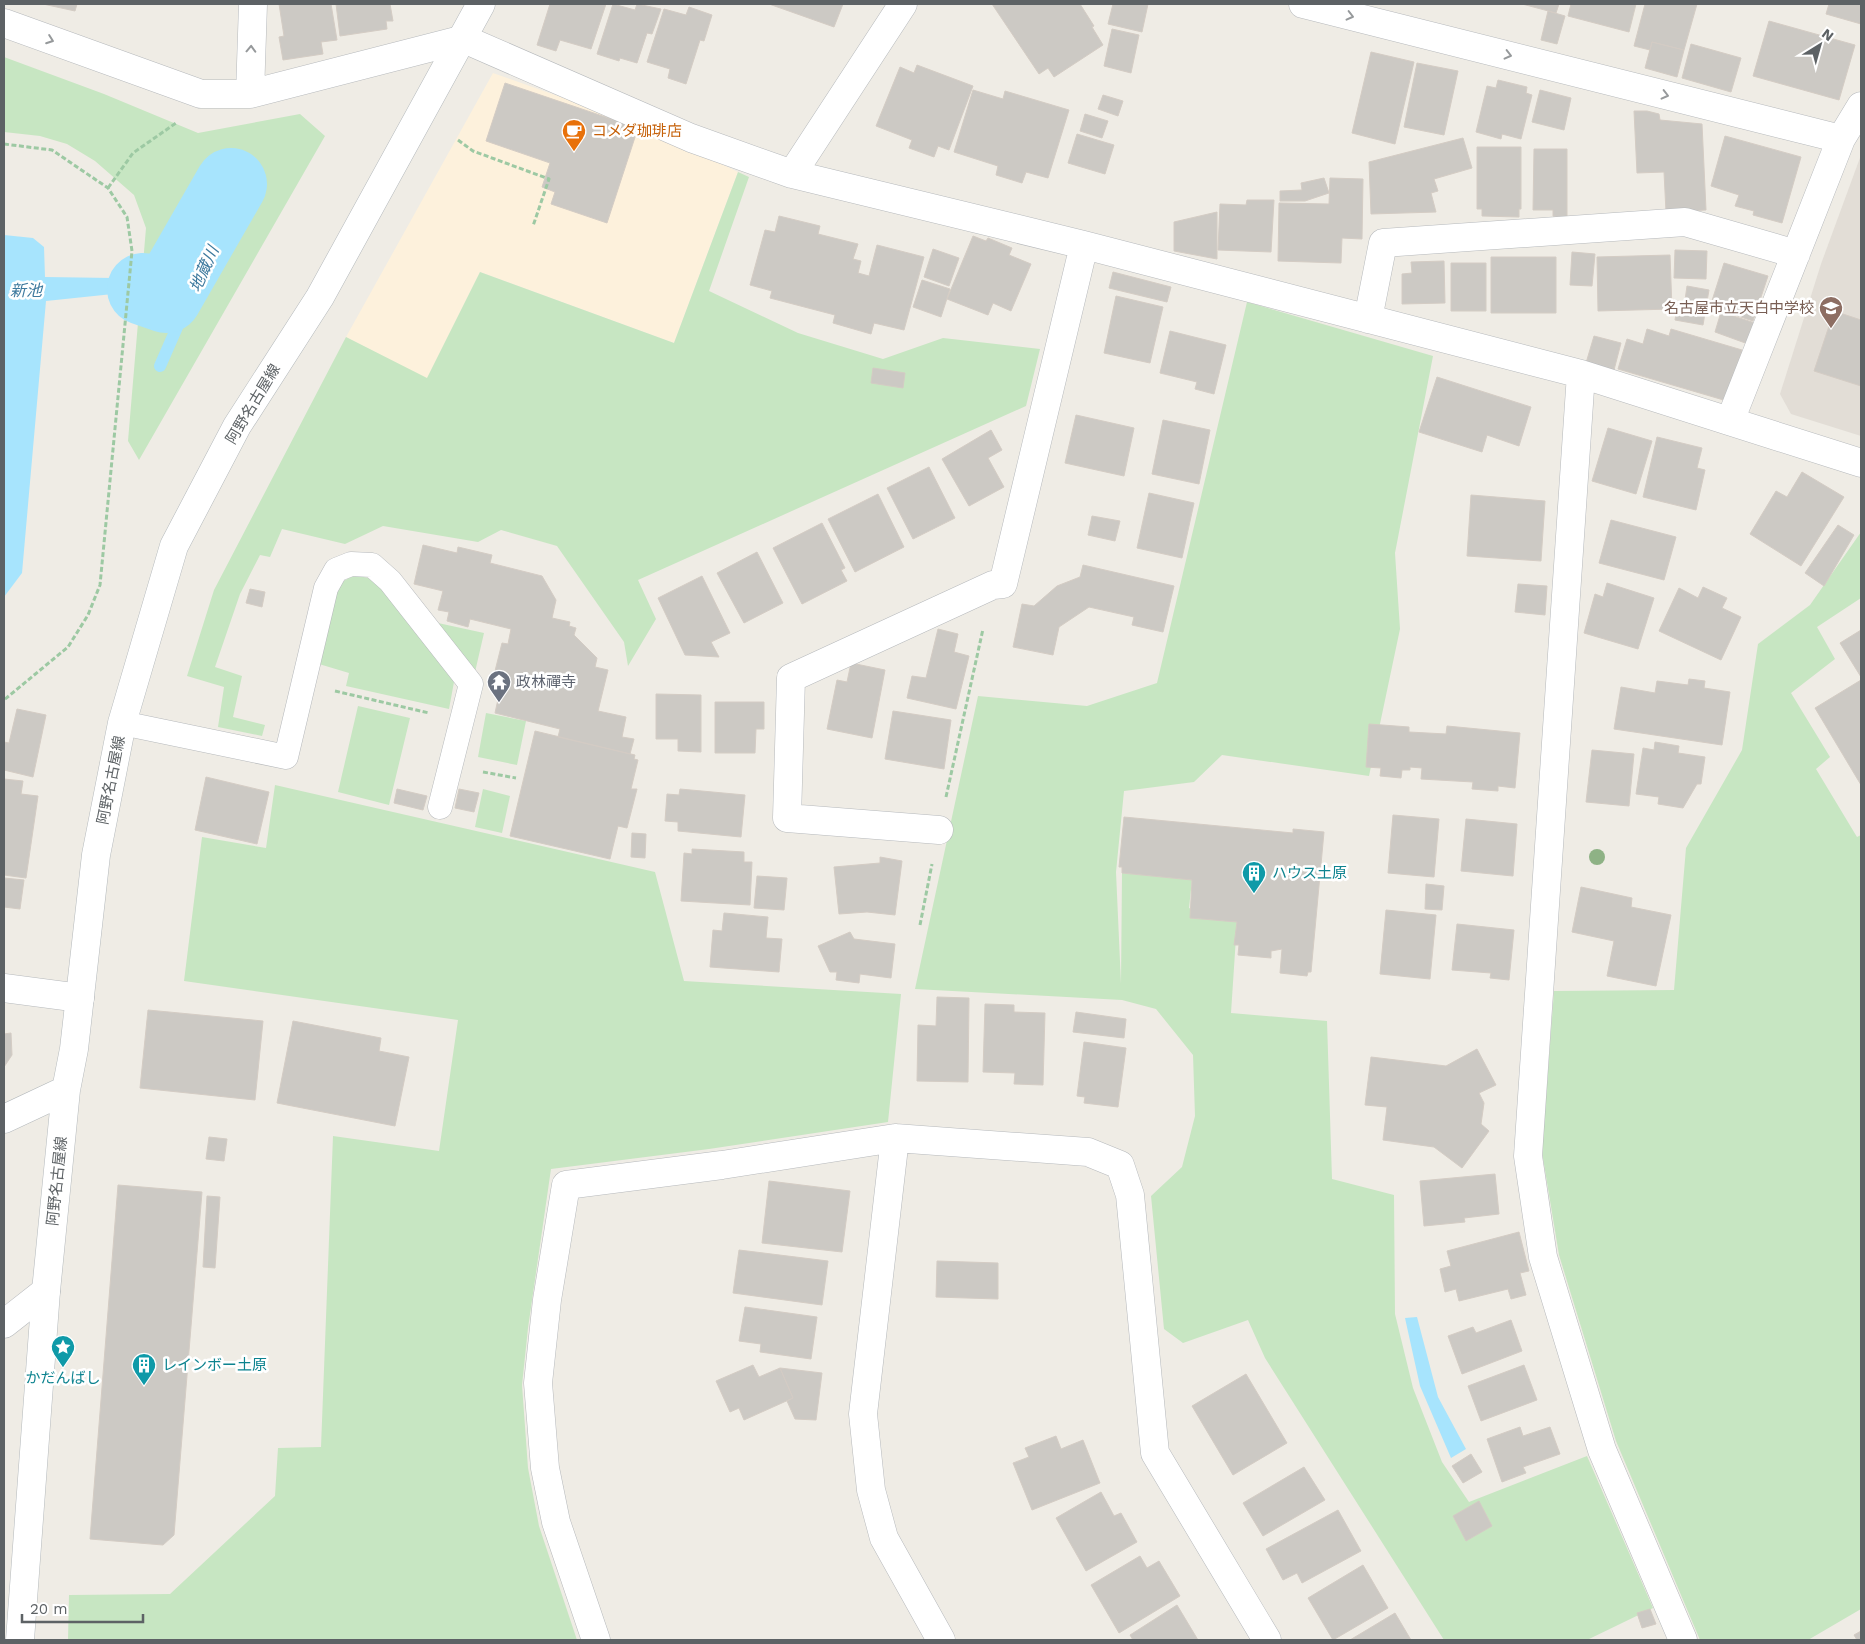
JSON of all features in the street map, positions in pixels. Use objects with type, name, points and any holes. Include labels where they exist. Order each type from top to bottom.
[{"type":"street","points":[[250,94],[253,4]]},
{"type":"street","name":"阿野名古屋線","points":[[20,1640],[46,1291],[66,1090],[74,1049],[96,855],[122,723],[174,546],[237,426],[320,297],[464,39],[481,4]]},
{"type":"street","points":[[792,174],[903,4]]},
{"type":"street","points":[[1303,4],[1841,139]]},
{"type":"street","points":[[4,24],[202,94],[250,94],[464,39],[691,138],[792,174],[1084,245],[1581,374],[1861,462]]},
{"type":"street","points":[[1730,421],[1841,139],[1861,106]]},
{"type":"street","points":[[1368,319],[1383,242],[1685,222],[1796,254]]},
{"type":"street","points":[[938,830],[787,818],[791,678],[993,585],[1003,584],[1084,245]]},
{"type":"street","points":[[1581,374],[1528,1156],[1542,1257],[1602,1450],[1683,1640]]},
{"type":"street","points":[[4,988],[80,998]]},
{"type":"street","points":[[4,1119],[66,1090]]},
{"type":"street","points":[[596,1640],[556,1522],[545,1468],[538,1383],[547,1300],[566,1185],[722,1165],[895,1138],[1088,1152],[1120,1165],[1130,1195],[1155,1453],[1267,1640]]},
{"type":"street","points":[[895,1138],[863,1414],[871,1490],[884,1538],[941,1640]]},
{"type":"street","points":[[4,1324],[46,1291]]},
{"type":"lane","points":[[122,723],[286,757],[326,588],[336,570],[351,564],[372,565],[390,582],[471,684],[440,807]]},
{"type":"path","points":[[108,188],[133,153],[178,122]]},
{"type":"path","points":[[458,140],[473,151],[549,179],[532,226]]},
{"type":"path","points":[[4,144],[52,150],[108,188],[127,217],[132,251],[100,585],[88,615],[68,647],[4,700]]},
{"type":"path","points":[[920,925],[938,830],[993,585]]},
{"type":"path","points":[[303,683],[462,721]]},
{"type":"shaded area","points":[[493,73],[642,126],[738,172],[674,343],[480,272],[427,379],[346,337]]},
{"type":"shaded area","name":"名古屋市立天白中学校","points":[[1861,155],[1861,436],[1791,414],[1780,394],[1821,264]]},
{"type":"green space","points":[[4,57],[104,94],[198,133],[300,114],[325,136],[139,460],[128,441],[146,228],[134,195],[95,161],[67,144],[40,136],[4,132]]},
{"type":"green space","points":[[738,172],[749,177],[709,291],[798,333],[883,359],[943,338],[1040,349],[1026,406],[638,580],[656,619],[628,666],[624,642],[557,546],[501,530],[478,542],[383,526],[345,544],[282,529],[270,557],[260,555],[240,594],[215,667],[242,676],[233,717],[265,725],[262,736],[218,727],[224,687],[187,676],[214,590],[346,337],[427,378],[480,272],[674,343]]},
{"type":"green space","points":[[1247,302],[1433,356],[1395,553],[1400,629],[1369,776],[1222,755],[1194,782],[1124,791],[1116,872],[1121,984],[1122,873],[1192,880],[1189,908],[1192,909],[1191,918],[1237,922],[1231,1013],[1327,1021],[1332,1179],[1394,1195],[1395,1314],[1413,1388],[1442,1462],[1469,1502],[1587,1456],[1653,1608],[1587,1640],[1444,1640],[1265,1358],[1248,1320],[1183,1343],[1164,1329],[1151,1196],[1182,1167],[1195,1116],[1193,1055],[1156,1009],[1122,1000],[915,989],[978,696],[1087,706],[1157,683]]},
{"type":"green space","points":[[1861,532],[1861,598],[1817,627],[1835,659],[1791,693],[1830,757],[1816,769],[1857,837],[1861,835],[1861,1609],[1808,1640],[1700,1640],[1616,1441],[1559,1255],[1542,1152],[1554,991],[1674,990],[1686,848],[1742,750],[1758,644],[1810,605]]},
{"type":"green space","points":[[354,575],[368,578],[382,587],[454,682],[449,709],[346,686],[349,673],[319,664],[336,594],[342,582]]},
{"type":"green space","points":[[438,623],[484,633],[475,672]]},
{"type":"green space","points":[[358,706],[410,718],[389,805],[338,792]]},
{"type":"green space","points":[[486,713],[526,721],[517,765],[478,757]]},
{"type":"green space","points":[[275,785],[655,872],[684,981],[901,994],[888,1122],[709,1149],[551,1169],[528,1328],[522,1385],[528,1468],[539,1526],[577,1640],[68,1640],[69,1595],[170,1594],[275,1496],[278,1448],[321,1447],[333,1136],[439,1151],[458,1020],[184,981],[202,837],[266,848]]},
{"type":"green space","points":[[483,789],[510,796],[502,833],[475,827]]},
{"type":"water","name":"新池","points":[[4,235],[33,238],[44,247],[45,277],[114,278],[113,294],[46,301],[22,573],[4,597]]},
{"type":"water","points":[[1417,1317],[1438,1397],[1466,1449],[1451,1458],[1420,1386],[1405,1318]]},
{"type":"building","points":[[43,4],[77,4],[75,11]]},
{"type":"building","points":[[279,4],[331,4],[337,40],[321,42],[323,54],[283,60],[279,37],[284,36]]},
{"type":"building","points":[[336,4],[390,4],[393,21],[386,21],[387,29],[340,36]]},
{"type":"building","points":[[550,4],[606,4],[591,49],[560,40],[556,51],[537,45]]},
{"type":"building","points":[[613,4],[635,10],[637,4],[661,9],[652,34],[647,33],[637,63],[620,58],[619,61],[597,54]]},
{"type":"building","points":[[769,4],[843,4],[834,27]]},
{"type":"building","points":[[992,4],[1080,4],[1103,45],[1054,77],[1048,68],[1039,74]]},
{"type":"building","points":[[1113,4],[1148,4],[1142,32],[1108,24]]},
{"type":"building","points":[[1522,4],[1559,4],[1556,13]]},
{"type":"building","points":[[1571,4],[1636,4],[1629,32],[1568,16]]},
{"type":"building","points":[[1645,4],[1697,4],[1684,50],[1652,42],[1650,50],[1634,46]]},
{"type":"building","points":[[1829,4],[1861,4],[1861,24],[1826,14]]},
{"type":"building","points":[[689,7],[712,15],[704,41],[700,40],[686,84],[668,78],[670,69],[647,62],[664,9],[686,15]]},
{"type":"building","points":[[1548,11],[1565,16],[1557,44],[1541,40]]},
{"type":"building","points":[[1769,21],[1855,45],[1839,100],[1753,76]]},
{"type":"building","points":[[1112,29],[1139,35],[1131,73],[1104,66]]},
{"type":"building","points":[[1652,42],[1684,50],[1677,77],[1645,68]]},
{"type":"building","points":[[1691,44],[1741,58],[1731,92],[1682,78]]},
{"type":"building","points":[[1371,52],[1414,62],[1395,144],[1352,133]]},
{"type":"building","points":[[1417,63],[1458,71],[1444,135],[1404,127]]},
{"type":"building","points":[[917,65],[973,86],[949,150],[938,146],[934,157],[909,148],[912,140],[876,126],[900,67],[914,73]]},
{"type":"building","points":[[1498,80],[1527,87],[1526,93],[1532,95],[1521,139],[1502,134],[1501,139],[1476,132],[1487,86],[1496,88]]},
{"type":"building","name":"コメダ珈琲店","points":[[505,83],[638,128],[607,223],[551,204],[555,192],[542,187],[550,163],[486,141]]},
{"type":"building","points":[[973,90],[1003,99],[1005,91],[1069,110],[1048,178],[1026,172],[1022,183],[996,175],[998,166],[954,152]]},
{"type":"building","points":[[1540,90],[1571,98],[1564,130],[1532,122]]},
{"type":"building","points":[[1103,95],[1123,101],[1118,116],[1098,109]]},
{"type":"building","points":[[1634,111],[1647,111],[1659,114],[1660,120],[1702,124],[1706,210],[1666,212],[1664,172],[1637,173]]},
{"type":"building","points":[[1085,114],[1108,121],[1102,138],[1080,131]]},
{"type":"building","points":[[1077,134],[1114,145],[1105,174],[1068,163]]},
{"type":"building","points":[[1725,136],[1801,157],[1782,223],[1753,215],[1754,211],[1735,206],[1739,195],[1711,186]]},
{"type":"building","points":[[1463,138],[1472,168],[1434,179],[1438,191],[1431,193],[1436,212],[1371,214],[1369,162]]},
{"type":"building","points":[[1477,147],[1521,147],[1521,209],[1519,209],[1519,217],[1482,216],[1482,209],[1477,209]]},
{"type":"building","points":[[1534,149],[1567,149],[1567,217],[1553,216],[1553,210],[1533,210]]},
{"type":"building","points":[[1324,178],[1329,193],[1305,201],[1280,201],[1280,191],[1302,190],[1301,183]]},
{"type":"building","points":[[1330,178],[1363,179],[1362,239],[1342,238],[1341,263],[1278,261],[1279,203],[1329,204]]},
{"type":"building","points":[[1247,200],[1274,200],[1271,252],[1218,250],[1220,204],[1246,205]]},
{"type":"building","points":[[1217,212],[1217,259],[1174,251],[1174,222]]},
{"type":"building","points":[[779,216],[820,226],[818,234],[858,244],[853,259],[861,261],[858,273],[869,276],[877,245],[924,257],[904,330],[874,323],[871,334],[833,323],[835,315],[770,298],[772,291],[750,285],[765,230],[775,232]]},
{"type":"building","points":[[973,236],[986,241],[988,238],[1012,248],[1009,255],[1031,264],[1011,311],[993,303],[988,315],[947,299]]},
{"type":"building","points":[[933,249],[959,258],[949,286],[924,277]]},
{"type":"building","points":[[1675,250],[1707,251],[1706,279],[1674,278]]},
{"type":"building","points":[[1572,252],[1595,254],[1592,286],[1570,285]]},
{"type":"building","points":[[1670,255],[1672,309],[1598,311],[1597,257]]},
{"type":"building","points":[[1491,257],[1556,257],[1556,313],[1491,313]]},
{"type":"building","points":[[1444,261],[1445,303],[1402,304],[1402,274],[1412,273],[1411,262]]},
{"type":"building","points":[[1451,263],[1486,263],[1486,311],[1451,311]]},
{"type":"building","points":[[1724,263],[1768,276],[1753,321],[1710,307]]},
{"type":"building","points":[[1113,272],[1171,287],[1167,302],[1109,288]]},
{"type":"building","points":[[922,280],[950,289],[941,317],[913,307]]},
{"type":"building","points":[[1687,286],[1709,290],[1703,325],[1675,320],[1677,306],[1684,307]]},
{"type":"building","points":[[1116,296],[1163,307],[1150,363],[1104,353]]},
{"type":"building","points":[[1834,311],[1861,320],[1861,386],[1814,371]]},
{"type":"building","points":[[1721,312],[1755,323],[1748,344],[1715,332]]},
{"type":"building","points":[[1647,329],[1669,336],[1671,329],[1742,350],[1727,401],[1618,369],[1627,339],[1643,344]]},
{"type":"building","points":[[1170,331],[1226,345],[1214,394],[1195,389],[1197,382],[1160,373]]},
{"type":"building","points":[[1594,336],[1621,343],[1614,370],[1586,363]]},
{"type":"building","points":[[873,368],[905,373],[903,388],[871,383]]},
{"type":"building","points":[[1437,377],[1531,407],[1519,446],[1487,435],[1482,452],[1419,432]]},
{"type":"building","points":[[1076,415],[1134,428],[1124,476],[1065,463]]},
{"type":"building","points":[[1163,420],[1210,430],[1199,484],[1152,474]]},
{"type":"building","points":[[1608,428],[1652,441],[1636,494],[1592,481]]},
{"type":"building","points":[[991,430],[1002,450],[988,458],[1004,487],[969,506],[942,459]]},
{"type":"building","points":[[1657,437],[1702,448],[1697,468],[1705,470],[1696,510],[1643,497]]},
{"type":"building","points":[[929,467],[955,518],[913,539],[887,488]]},
{"type":"building","points":[[1802,472],[1844,497],[1801,566],[1750,534],[1776,491],[1787,497]]},
{"type":"building","points":[[1149,493],[1194,503],[1182,558],[1137,548]]},
{"type":"building","points":[[878,494],[904,547],[855,572],[828,519]]},
{"type":"building","points":[[1471,495],[1545,501],[1541,561],[1467,556]]},
{"type":"building","points":[[1092,516],[1120,521],[1115,541],[1088,535]]},
{"type":"building","points":[[1611,520],[1676,537],[1664,580],[1599,563]]},
{"type":"building","points":[[822,523],[845,568],[841,570],[847,581],[802,604],[773,548]]},
{"type":"building","points":[[1838,525],[1854,535],[1824,586],[1805,573]]},
{"type":"building","points":[[423,545],[457,553],[458,547],[492,555],[490,563],[542,576],[556,600],[552,618],[570,622],[569,626],[576,628],[574,635],[597,658],[595,667],[608,670],[598,711],[626,717],[622,737],[634,739],[630,754],[558,737],[560,729],[495,713],[502,681],[493,679],[502,643],[508,644],[511,629],[470,619],[468,627],[447,621],[449,612],[438,610],[443,591],[414,584]]},
{"type":"building","points":[[757,552],[783,603],[744,623],[717,573]]},
{"type":"building","points":[[1083,565],[1174,586],[1163,632],[1132,625],[1134,617],[1089,607],[1059,627],[1053,655],[1013,647],[1022,604],[1034,606],[1057,586],[1080,577]]},
{"type":"building","points":[[702,576],[730,633],[711,642],[719,657],[685,655],[658,598]]},
{"type":"building","points":[[1607,583],[1654,598],[1638,649],[1584,633],[1595,594],[1603,597]]},
{"type":"building","points":[[1518,584],[1547,586],[1545,615],[1515,612]]},
{"type":"building","points":[[1703,587],[1727,598],[1722,608],[1741,617],[1721,660],[1659,631],[1679,588],[1698,598]]},
{"type":"building","points":[[250,589],[265,592],[262,607],[246,603]]},
{"type":"building","points":[[938,629],[958,634],[954,652],[969,656],[956,709],[907,698],[912,676],[926,678]]},
{"type":"building","points":[[1861,630],[1861,677],[1840,643]]},
{"type":"building","points":[[851,663],[885,670],[872,738],[827,729],[837,680],[847,682]]},
{"type":"building","points":[[1689,679],[1705,681],[1704,688],[1730,692],[1722,745],[1614,729],[1621,687],[1655,693],[1657,681],[1688,685]]},
{"type":"building","points":[[1861,680],[1861,785],[1815,708]]},
{"type":"building","points":[[656,694],[701,695],[701,752],[678,751],[678,739],[656,739]]},
{"type":"building","points":[[715,702],[764,702],[764,729],[756,729],[755,753],[715,753]]},
{"type":"building","points":[[17,709],[46,715],[33,777],[4,770],[4,742],[9,743]]},
{"type":"building","points":[[893,711],[951,720],[944,769],[885,759]]},
{"type":"building","points":[[1369,724],[1409,727],[1409,732],[1446,734],[1447,726],[1520,733],[1515,788],[1498,786],[1498,791],[1472,789],[1473,782],[1421,779],[1422,768],[1410,767],[1410,770],[1402,770],[1401,778],[1380,776],[1381,768],[1366,767]]},
{"type":"building","points":[[535,731],[635,755],[634,759],[638,760],[631,789],[637,789],[627,828],[618,826],[610,859],[510,836]]},
{"type":"building","points":[[1655,742],[1679,746],[1678,753],[1705,757],[1701,784],[1697,784],[1683,808],[1658,804],[1659,797],[1636,794],[1643,748],[1654,750]]},
{"type":"building","points":[[1592,750],[1634,754],[1629,806],[1586,802]]},
{"type":"building","points":[[206,777],[269,792],[257,844],[195,830]]},
{"type":"building","points":[[4,779],[23,781],[21,794],[38,796],[26,878],[4,875]]},
{"type":"building","points":[[397,789],[427,796],[423,810],[394,803]]},
{"type":"building","points":[[459,789],[479,793],[474,812],[455,808]]},
{"type":"building","points":[[680,789],[745,795],[741,837],[678,831],[678,822],[665,821],[667,794],[679,795]]},
{"type":"building","points":[[1393,815],[1439,819],[1434,877],[1388,873]]},
{"type":"building","name":"ハウス土原","points":[[1124,817],[1293,833],[1293,829],[1324,832],[1311,972],[1308,972],[1307,976],[1280,973],[1282,949],[1271,951],[1271,958],[1238,955],[1239,945],[1234,945],[1237,922],[1190,918],[1192,880],[1122,873],[1122,867],[1119,867]]},
{"type":"building","points":[[1466,819],[1517,824],[1513,876],[1461,871]]},
{"type":"building","points":[[632,833],[646,834],[645,858],[631,857]]},
{"type":"building","points":[[692,849],[744,852],[744,862],[752,862],[750,905],[681,901],[684,853],[692,854]]},
{"type":"building","points":[[880,857],[902,861],[895,915],[867,912],[839,914],[834,867],[880,863]]},
{"type":"building","points":[[757,876],[787,878],[784,910],[754,908]]},
{"type":"building","points":[[4,878],[24,880],[20,909],[4,907]]},
{"type":"building","points":[[1426,884],[1444,886],[1442,910],[1425,909]]},
{"type":"building","points":[[1581,887],[1632,898],[1631,907],[1671,915],[1656,986],[1607,976],[1614,941],[1572,932]]},
{"type":"building","points":[[1386,910],[1436,915],[1430,979],[1380,974]]},
{"type":"building","points":[[724,913],[768,917],[766,938],[782,939],[779,972],[710,967],[713,930],[722,931]]},
{"type":"building","points":[[1457,924],[1514,930],[1509,980],[1490,978],[1491,973],[1452,970]]},
{"type":"building","points":[[850,932],[854,939],[895,944],[891,978],[860,974],[859,983],[836,980],[837,972],[830,972],[818,946]]},
{"type":"building","points":[[937,997],[969,998],[968,1082],[917,1081],[918,1025],[936,1026]]},
{"type":"building","points":[[985,1004],[1014,1005],[1014,1012],[1045,1013],[1043,1085],[1014,1084],[1015,1073],[983,1072]]},
{"type":"building","points":[[148,1010],[263,1021],[255,1100],[140,1088]]},
{"type":"building","points":[[1076,1012],[1126,1019],[1124,1038],[1073,1032]]},
{"type":"building","points":[[293,1021],[381,1038],[379,1051],[409,1057],[395,1126],[277,1103]]},
{"type":"building","points":[[11,1033],[12,1055],[4,1067],[4,1034]]},
{"type":"building","points":[[1084,1042],[1126,1048],[1118,1107],[1084,1103],[1085,1097],[1077,1096]]},
{"type":"building","points":[[1477,1049],[1496,1085],[1479,1093],[1484,1103],[1481,1124],[1489,1131],[1462,1168],[1434,1147],[1383,1140],[1387,1107],[1365,1105],[1371,1057],[1446,1066]]},
{"type":"building","points":[[209,1137],[227,1139],[224,1161],[206,1159]]},
{"type":"building","points":[[1495,1174],[1499,1214],[1464,1218],[1465,1222],[1424,1226],[1420,1181]]},
{"type":"building","points":[[769,1181],[850,1191],[842,1252],[762,1243]]},
{"type":"building","name":"レインボー土原","points":[[118,1185],[202,1192],[174,1535],[163,1545],[90,1539]]},
{"type":"building","points":[[207,1196],[220,1197],[215,1268],[203,1267]]},
{"type":"building","points":[[1519,1232],[1529,1271],[1520,1273],[1526,1295],[1511,1299],[1508,1289],[1459,1301],[1456,1289],[1445,1292],[1440,1269],[1451,1266],[1447,1251]]},
{"type":"building","points":[[739,1250],[828,1261],[822,1305],[733,1293]]},
{"type":"building","points":[[937,1261],[998,1263],[998,1299],[936,1297]]},
{"type":"building","points":[[745,1307],[817,1317],[811,1359],[760,1352],[761,1344],[739,1341]]},
{"type":"building","points":[[1511,1320],[1522,1351],[1462,1374],[1448,1336],[1473,1327],[1476,1333]]},
{"type":"building","points":[[753,1365],[759,1377],[780,1368],[793,1398],[744,1420],[739,1408],[730,1412],[716,1381]]},
{"type":"building","points":[[1524,1365],[1537,1400],[1481,1421],[1468,1386]]},
{"type":"building","points":[[780,1368],[822,1373],[816,1420],[795,1419],[787,1401],[793,1398]]},
{"type":"building","points":[[1246,1374],[1287,1443],[1233,1475],[1192,1406]]},
{"type":"building","points":[[1520,1427],[1523,1436],[1550,1427],[1560,1454],[1523,1467],[1526,1473],[1502,1482],[1487,1439]]},
{"type":"building","points":[[1056,1436],[1061,1449],[1083,1440],[1100,1483],[1032,1510],[1013,1463],[1029,1457],[1025,1448]]},
{"type":"building","points":[[1471,1454],[1482,1472],[1463,1483],[1452,1466]]},
{"type":"building","points":[[1304,1467],[1325,1500],[1263,1536],[1243,1503]]},
{"type":"building","points":[[1101,1492],[1114,1516],[1121,1513],[1137,1542],[1086,1571],[1056,1518]]},
{"type":"building","points":[[1479,1501],[1492,1526],[1466,1541],[1453,1516]]},
{"type":"building","points":[[1338,1510],[1361,1551],[1302,1583],[1297,1573],[1283,1580],[1266,1549]]},
{"type":"building","points":[[1140,1556],[1147,1568],[1159,1561],[1180,1596],[1119,1633],[1091,1585]]},
{"type":"building","points":[[1363,1565],[1388,1608],[1333,1640],[1308,1598]]},
{"type":"building","points":[[1177,1605],[1198,1640],[1133,1640],[1130,1635]]},
{"type":"building","points":[[1650,1609],[1656,1624],[1642,1628],[1637,1613]]},
{"type":"building","points":[[1395,1613],[1411,1640],[1350,1640]]},
{"type":"building","points":[[1861,1631],[1861,1640],[1857,1640],[1854,1635]]},
{"type":"waterway","points":[[143,289],[166,297],[231,184]]},
{"type":"waterway","name":"地蔵川","points":[[160,366],[199,277]]},
{"type":"place","name":"コメダ珈琲店","points":[[574,152]]},
{"type":"place","name":"名古屋市立天白中学校","points":[[1831,329]]},
{"type":"place","name":"政林禪寺","points":[[499,703]]},
{"type":"place","name":"ハウス土原","points":[[1254,894]]},
{"type":"place","name":"かだんばし","points":[[63,1368]]},
{"type":"place","name":"レインボー土原","points":[[144,1386]]}]
